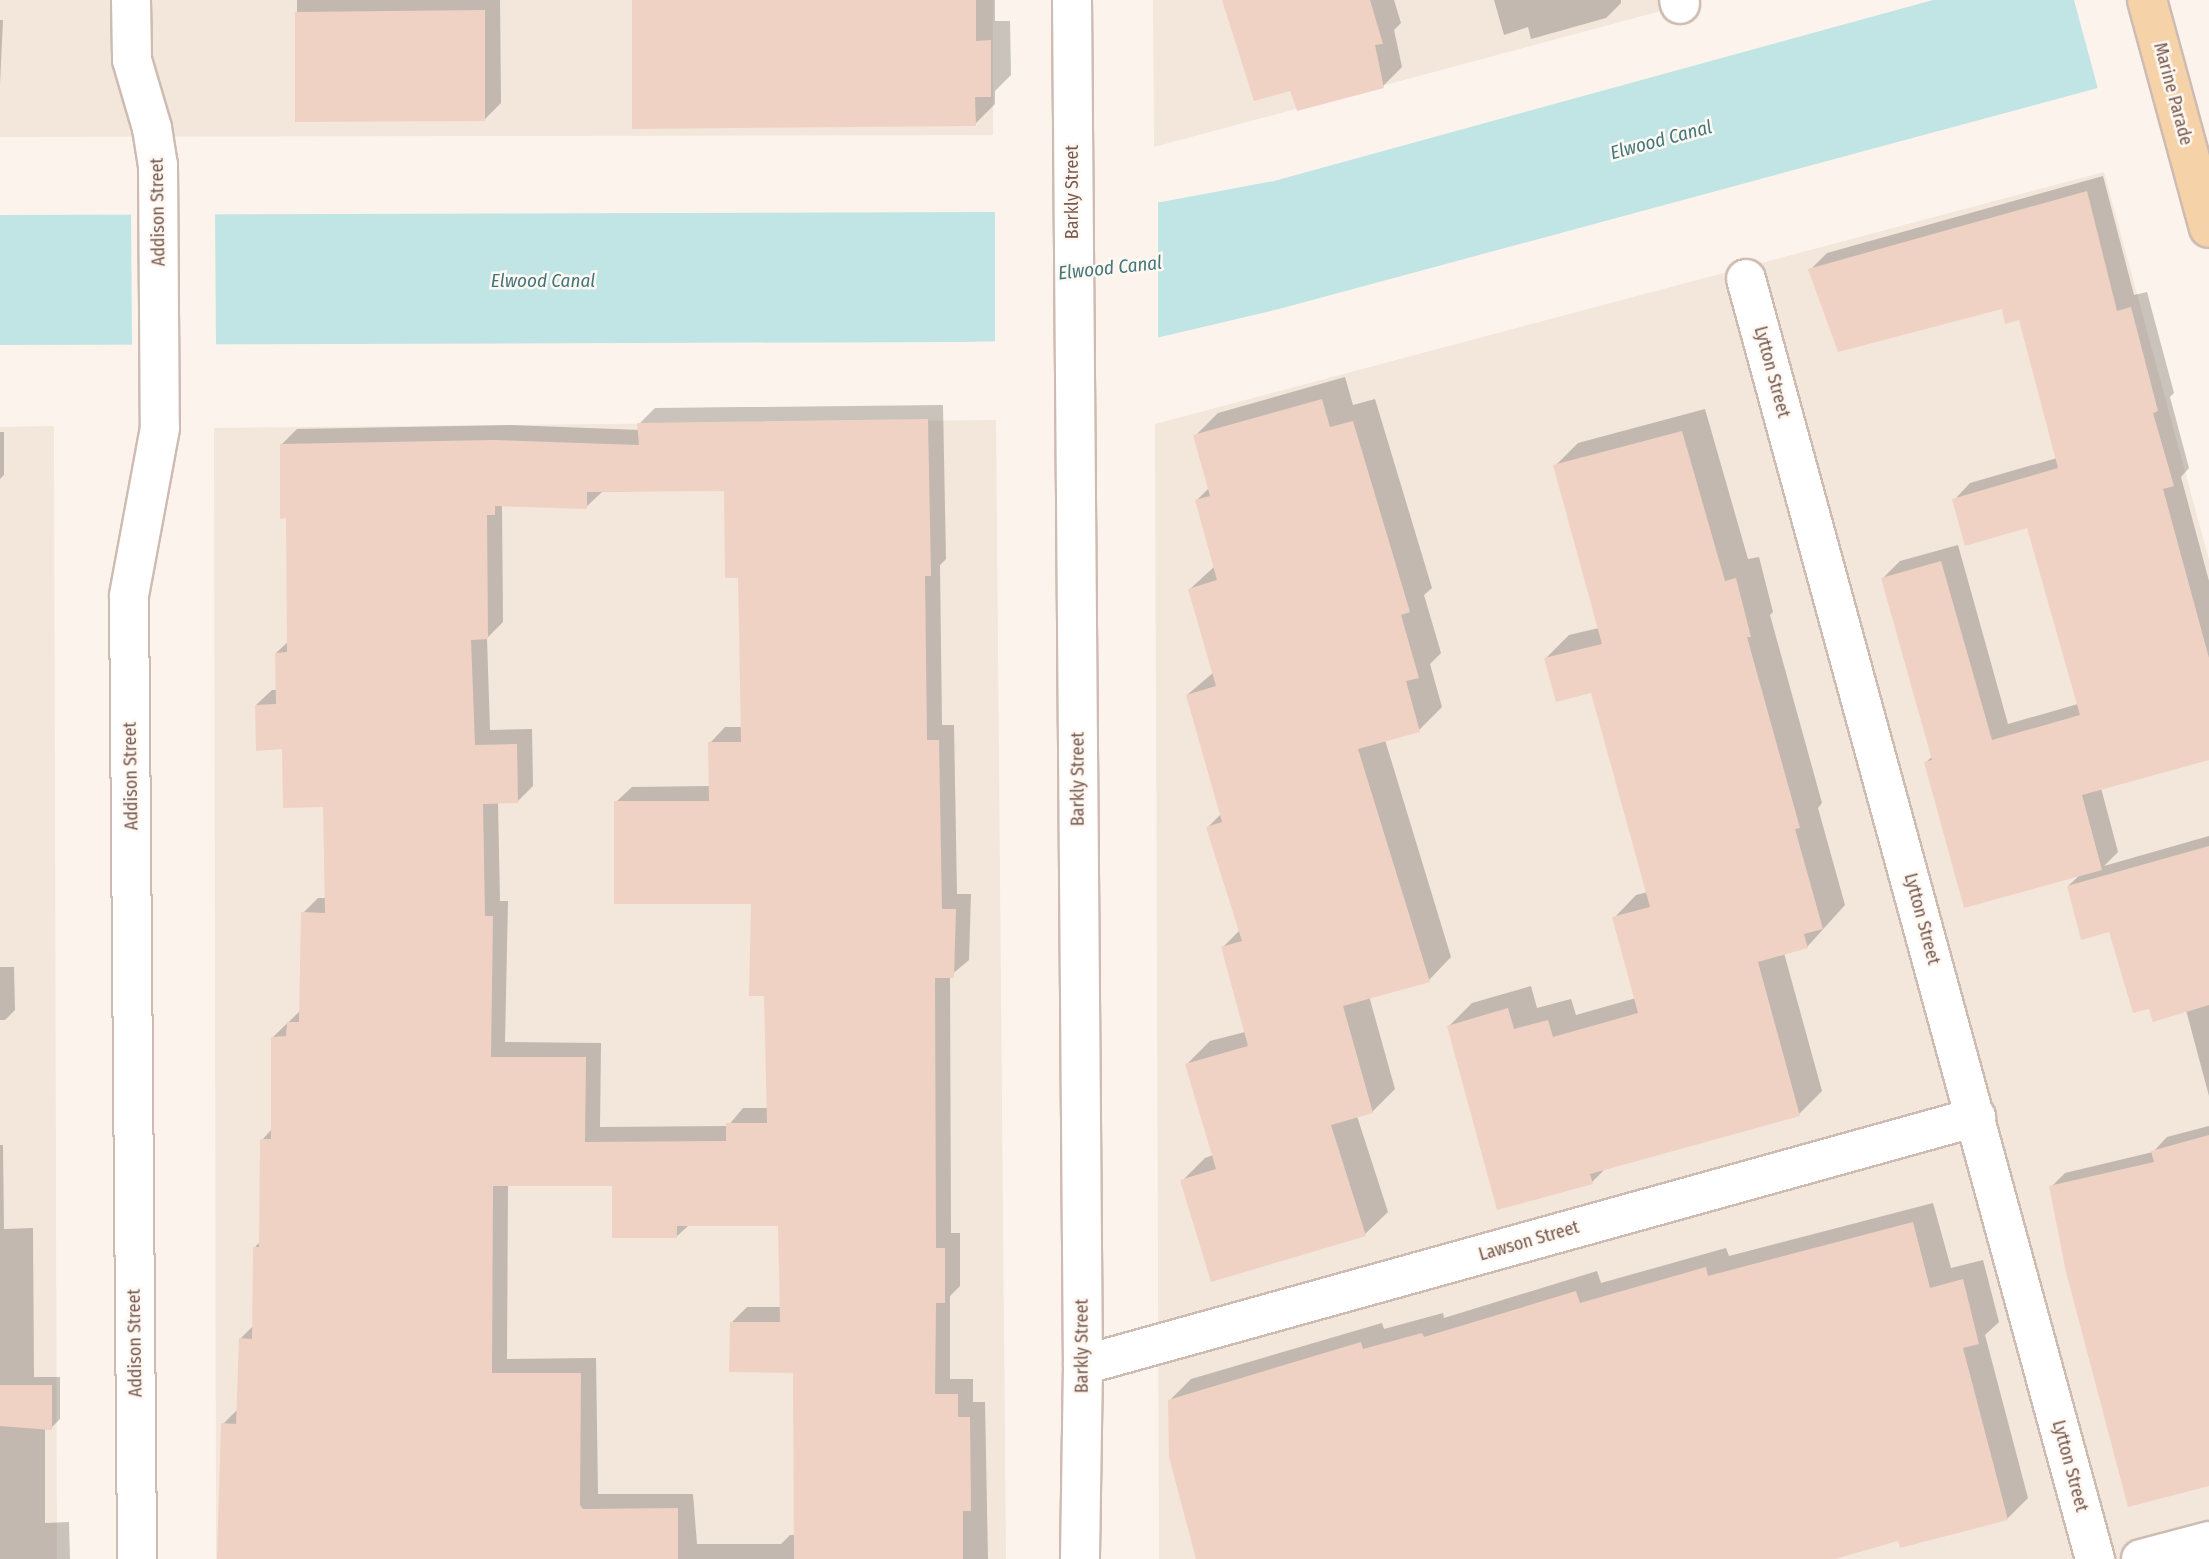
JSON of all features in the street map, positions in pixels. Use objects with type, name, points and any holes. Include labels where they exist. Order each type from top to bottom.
[{"type":"main road","name":"Marine Parade","points":[[2147,0],[2209,229]]},
{"type":"street","name":"Addison Street","points":[[131,0],[132,60],[156,146],[160,385],[160,428],[129,596],[137,1559]]},
{"type":"street","name":"Barkly Street","points":[[1072,0],[1083,1365],[1080,1559]]},
{"type":"street","name":"Lytton Street","points":[[1746,279],[2095,1559]]},
{"type":"street","name":"Lawson Street","points":[[1083,1365],[1976,1117]]},
{"type":"street","points":[[2141,1559],[2209,1541]]},
{"type":"shaded area","points":[[0,0],[993,0],[993,135],[0,137]]},
{"type":"shaded area","points":[[1153,0],[1702,0],[1154,147]]},
{"type":"shaded area","points":[[2104,172],[2209,560],[2209,1559],[1159,1559],[1155,424]]},
{"type":"shaded area","points":[[996,420],[1006,1559],[216,1559],[214,428]]},
{"type":"shaded area","points":[[54,426],[57,1559],[0,1559],[0,427]]},
{"type":"water","name":"Elwood Canal","points":[[1933,0],[2209,0],[2209,58],[1279,309],[1156,338],[963,342],[0,345],[0,215],[995,212],[1161,202],[1274,181]]},
{"type":"pier","points":[[2074,0],[2209,0],[2209,61],[2098,89]]},
{"type":"pier","points":[[1158,199],[1158,341],[995,345],[995,208]]},
{"type":"pier","points":[[131,211],[215,211],[216,348],[132,348]]},
{"type":"building","points":[[632,0],[976,0],[976,41],[991,40],[991,97],[975,97],[976,126],[632,129]]},
{"type":"building","points":[[1222,0],[1370,0],[1383,44],[1375,45],[1384,88],[1297,111],[1290,91],[1254,101]]},
{"type":"building","points":[[485,10],[485,121],[295,122],[295,12]]},
{"type":"building","points":[[2087,191],[2117,311],[2131,307],[2158,411],[2153,413],[2174,486],[2163,489],[2209,658],[2209,760],[2082,795],[2102,870],[1964,908],[1924,762],[1932,760],[1881,578],[1941,561],[1992,740],[2080,715],[2027,528],[1965,546],[1952,499],[2058,468],[2019,320],[2005,324],[2002,309],[1838,352],[1808,269]]},
{"type":"building","points":[[1322,399],[1330,427],[1353,421],[1410,612],[1401,615],[1419,678],[1406,681],[1420,732],[1358,749],[1430,982],[1343,1006],[1373,1113],[1331,1125],[1366,1236],[1211,1282],[1180,1180],[1216,1169],[1185,1064],[1248,1046],[1221,947],[1242,941],[1206,827],[1222,822],[1186,695],[1216,686],[1188,589],[1217,580],[1195,500],[1210,496],[1193,435]]},
{"type":"building","points":[[928,419],[931,576],[925,576],[927,740],[939,740],[942,909],[956,909],[954,978],[935,978],[936,1248],[945,1248],[945,1303],[936,1303],[935,1394],[958,1394],[958,1417],[970,1417],[971,1511],[963,1511],[963,1559],[794,1559],[793,1373],[729,1372],[730,1322],[780,1322],[778,1226],[677,1226],[677,1238],[612,1238],[612,1186],[493,1186],[492,1373],[581,1373],[580,1505],[583,1509],[678,1508],[678,1559],[217,1559],[221,1423],[236,1424],[239,1338],[252,1339],[253,1247],[259,1247],[260,1139],[271,1139],[271,1037],[286,1036],[287,1022],[299,1022],[301,912],[325,913],[323,807],[283,808],[282,749],[256,751],[255,705],[276,704],[275,653],[287,652],[286,518],[280,519],[280,444],[494,440],[639,445],[637,423]],"holes":[[[724,491],[725,578],[738,578],[741,742],[708,742],[709,801],[614,801],[614,904],[751,904],[749,996],[764,996],[767,1123],[726,1123],[726,1141],[585,1142],[586,1057],[491,1057],[493,916],[485,916],[483,804],[518,803],[517,744],[475,745],[471,640],[488,639],[487,515],[495,515],[495,506],[587,509],[587,492]]]},
{"type":"building","points":[[1682,431],[1725,581],[1736,578],[1751,637],[1747,637],[1800,828],[1795,829],[1823,929],[1804,934],[1808,948],[1758,962],[1800,1116],[1590,1174],[1593,1184],[1497,1210],[1447,1026],[1508,1008],[1514,1029],[1548,1020],[1553,1037],[1638,1013],[1612,917],[1650,907],[1591,693],[1556,702],[1544,658],[1602,644],[1553,465]]},
{"type":"building","points":[[2209,846],[2209,1005],[2153,1022],[2149,1009],[2133,1013],[2109,932],[2081,940],[2067,886]]},
{"type":"building","points":[[2209,1135],[2209,1486],[2128,1507],[2066,1272],[2049,1186],[2154,1162],[2151,1151]]},
{"type":"building","points":[[1913,1222],[1930,1288],[1963,1279],[1979,1344],[1963,1348],[2008,1520],[1900,1548],[1898,1541],[1835,1559],[1196,1559],[1169,1457],[1168,1400],[1361,1342],[1363,1349],[1422,1333],[1424,1337],[1576,1291],[1580,1303],[1706,1267],[1708,1276]]},
{"type":"building","points":[[0,1385],[52,1385],[52,1430],[0,1426]]}]
